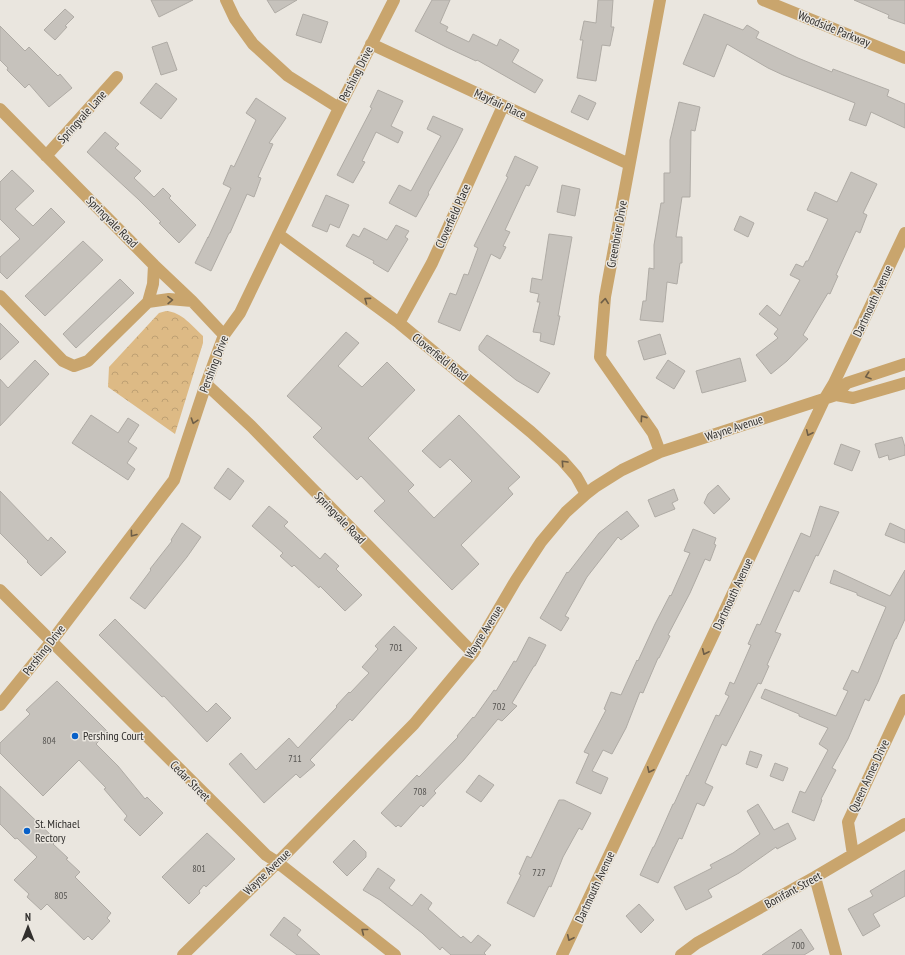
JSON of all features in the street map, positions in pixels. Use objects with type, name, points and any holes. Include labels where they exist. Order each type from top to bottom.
[{"type":"street","points":[[226,0],[235,18],[253,44],[288,76],[339,108]]},
{"type":"street","name":"Pershing Drive","points":[[0,705],[51,642],[174,480],[224,335],[240,312],[339,108],[394,0]]},
{"type":"street","name":"Greenbrier Drive","points":[[660,0],[605,297],[600,357],[653,433],[660,452]]},
{"type":"street","name":"Woodside Parkway","points":[[763,0],[905,58]]},
{"type":"street","name":"Mayfair Place","points":[[371,44],[629,164]]},
{"type":"street","name":"Springvale Lane","points":[[46,156],[117,77]]},
{"type":"street","name":"Cloverfield Place","points":[[399,323],[432,263],[503,106]]},
{"type":"street","name":"Springvale Road","points":[[0,109],[154,265],[192,301],[224,335]]},
{"type":"street","name":"Dartmouth Avenue","points":[[562,955],[830,396],[834,383],[905,233]]},
{"type":"street","name":"Cloverfield Road","points":[[278,234],[399,323],[531,432],[562,460],[576,476],[586,494]]},
{"type":"street","points":[[0,296],[63,361],[74,366],[88,361],[148,302],[153,284],[154,265]]},
{"type":"street","points":[[148,302],[169,299],[192,301]]},
{"type":"street","name":"Wayne Avenue","points":[[183,955],[414,724],[473,654],[540,542],[566,512],[586,494],[622,470],[660,452],[830,396],[847,383],[905,364]]},
{"type":"street","name":"Wayne Avenue","points":[[830,396],[853,398],[905,383]]},
{"type":"street","name":"Springvale Road","points":[[206,384],[251,426],[473,654]]},
{"type":"street","name":"Cedar Street","points":[[0,590],[253,843],[266,855],[277,862],[395,955]]},
{"type":"street","name":"Queen Annes Drive","points":[[853,855],[848,822],[905,700]]},
{"type":"street","name":"Bonifant Street","points":[[681,955],[697,943],[815,877],[905,824]]},
{"type":"street","points":[[815,877],[836,955]]},
{"type":"green space","points":[[166,311],[182,317],[203,336],[203,343],[175,434],[108,387],[109,367],[159,313]]},
{"type":"building","points":[[151,0],[193,0],[159,17]]},
{"type":"building","points":[[267,0],[297,0],[275,13]]},
{"type":"building","points":[[432,0],[450,0],[440,23],[448,27],[446,31],[469,42],[473,34],[497,46],[500,39],[519,50],[512,62],[543,80],[535,93],[477,60],[476,61],[446,47],[415,31]]},
{"type":"building","points":[[598,0],[613,0],[611,27],[614,27],[610,46],[602,45],[596,81],[577,78],[583,40],[580,40],[584,21],[596,23]]},
{"type":"building","points":[[854,0],[905,0],[905,24],[888,18],[889,15]]},
{"type":"building","points":[[65,9],[74,17],[65,26],[67,27],[55,40],[44,30]]},
{"type":"building","points":[[303,14],[328,22],[321,43],[296,35]]},
{"type":"building","points":[[704,14],[743,30],[747,25],[759,32],[756,38],[798,58],[832,72],[833,69],[889,90],[887,96],[905,104],[905,128],[871,112],[866,126],[849,120],[855,103],[783,75],[727,44],[714,77],[683,64]]},
{"type":"building","points":[[0,26],[25,51],[29,47],[58,76],[60,74],[72,88],[49,107],[29,84],[25,88],[7,70],[8,68],[0,60]]},
{"type":"building","points":[[167,42],[177,70],[161,75],[152,47]]},
{"type":"building","points":[[156,83],[177,99],[161,119],[140,103]]},
{"type":"building","points":[[378,90],[403,101],[391,126],[403,132],[398,143],[376,132],[362,161],[365,162],[353,183],[337,175],[372,108],[370,107]]},
{"type":"building","points":[[579,95],[596,103],[588,120],[571,112]]},
{"type":"building","points":[[256,98],[286,118],[269,143],[273,144],[258,177],[261,178],[254,197],[247,194],[211,271],[195,263],[231,188],[223,184],[231,165],[234,167],[256,120],[246,113]]},
{"type":"building","points":[[679,102],[700,107],[695,131],[691,130],[690,197],[682,197],[676,237],[682,237],[682,263],[680,263],[677,284],[667,282],[663,322],[640,320],[643,301],[646,301],[649,268],[654,269],[654,245],[661,203],[664,203],[664,173],[670,173],[670,140]]},
{"type":"building","points":[[433,116],[463,129],[416,217],[389,203],[399,185],[411,191],[441,136],[427,129]]},
{"type":"building","points":[[105,132],[119,144],[115,148],[141,171],[134,178],[154,197],[163,188],[171,196],[169,198],[196,225],[179,243],[138,199],[87,152]]},
{"type":"building","points":[[515,156],[538,167],[529,186],[526,185],[505,230],[510,232],[503,246],[506,247],[500,259],[491,254],[460,331],[438,322],[450,293],[456,295],[464,274],[468,275],[478,248],[474,246],[508,177],[506,176]]},
{"type":"building","points":[[12,170],[34,191],[15,209],[33,226],[51,208],[65,222],[7,279],[0,272],[0,257],[20,239],[0,219],[0,182]]},
{"type":"building","points":[[851,172],[877,184],[863,213],[867,215],[860,233],[856,231],[836,275],[838,276],[830,294],[828,293],[803,335],[808,339],[787,361],[771,374],[756,355],[778,338],[774,334],[778,329],[759,314],[767,305],[780,316],[800,280],[790,275],[796,264],[803,267],[806,261],[808,261],[828,219],[807,210],[815,192],[837,202]]},
{"type":"building","points":[[562,185],[580,189],[575,216],[557,212]]},
{"type":"building","points":[[326,195],[349,205],[339,228],[330,224],[327,232],[312,226]]},
{"type":"building","points":[[740,216],[754,223],[748,237],[734,230]]},
{"type":"building","points":[[396,225],[409,231],[405,237],[408,239],[388,272],[373,263],[374,261],[346,246],[353,234],[359,237],[364,228],[387,240]]},
{"type":"building","points":[[549,234],[572,237],[554,345],[540,341],[541,333],[533,332],[540,302],[537,302],[539,294],[530,292],[532,278],[542,280]]},
{"type":"building","points":[[83,241],[103,260],[45,316],[25,296]]},
{"type":"building","points":[[120,279],[134,293],[76,348],[63,334]]},
{"type":"building","points":[[0,323],[19,342],[0,360]]},
{"type":"building","points":[[346,332],[359,343],[338,366],[362,387],[387,362],[415,390],[368,438],[414,485],[408,491],[434,518],[472,481],[450,459],[440,468],[422,451],[459,415],[520,477],[508,488],[513,494],[461,545],[479,564],[452,590],[374,511],[385,501],[361,476],[357,480],[313,437],[322,428],[287,396]]},
{"type":"building","points":[[660,334],[666,354],[644,360],[638,341]]},
{"type":"building","points":[[487,335],[550,373],[538,393],[516,380],[479,350],[479,346]]},
{"type":"building","points":[[740,358],[746,381],[702,393],[696,371]]},
{"type":"building","points":[[35,360],[49,374],[0,426],[0,379],[8,388]]},
{"type":"building","points":[[668,360],[685,371],[674,389],[656,378]]},
{"type":"building","points":[[91,415],[118,433],[128,418],[139,425],[128,442],[137,448],[127,463],[135,469],[128,480],[72,443]]},
{"type":"building","points":[[902,437],[905,447],[905,455],[889,460],[888,455],[879,458],[875,444]]},
{"type":"building","points":[[841,444],[860,451],[852,471],[834,464]]},
{"type":"building","points":[[228,468],[244,481],[230,500],[214,488]]},
{"type":"building","points":[[718,485],[730,499],[714,514],[704,503],[708,494]]},
{"type":"building","points":[[674,489],[678,500],[672,503],[675,509],[655,517],[648,500]]},
{"type":"building","points":[[0,491],[48,541],[51,537],[66,552],[41,576],[0,533]]},
{"type":"building","points":[[269,506],[288,522],[284,526],[320,559],[325,553],[339,566],[336,569],[362,595],[345,611],[320,586],[319,588],[294,565],[292,567],[280,556],[283,553],[252,526]]},
{"type":"building","points":[[820,506],[839,512],[818,556],[816,555],[799,592],[794,590],[775,632],[781,634],[767,665],[769,666],[761,684],[758,683],[726,746],[722,744],[705,783],[713,787],[704,806],[697,803],[682,839],[679,838],[658,883],[640,875],[716,715],[719,716],[729,696],[725,694],[730,682],[734,684],[751,645],[748,644],[757,624],[760,625],[801,533],[810,537]]},
{"type":"building","points":[[627,511],[639,526],[621,540],[618,537],[587,577],[565,616],[569,618],[561,631],[540,618],[567,572],[568,573],[599,533]]},
{"type":"building","points":[[182,523],[201,537],[187,557],[145,609],[130,598],[172,541],[171,540]]},
{"type":"building","points":[[890,523],[905,530],[905,543],[885,535]]},
{"type":"building","points":[[693,529],[716,538],[714,544],[716,545],[710,561],[705,559],[690,593],[668,635],[670,636],[658,658],[643,693],[640,692],[626,728],[612,754],[603,750],[592,771],[608,778],[601,794],[576,783],[589,754],[584,752],[606,710],[604,709],[611,692],[621,695],[655,624],[670,595],[671,596],[690,553],[684,551]]},
{"type":"building","points":[[834,570],[890,596],[905,570],[905,619],[869,701],[865,699],[848,739],[832,768],[836,770],[821,799],[822,800],[814,821],[792,812],[800,791],[805,793],[828,750],[819,744],[828,728],[761,698],[765,689],[836,716],[848,691],[843,689],[852,670],[858,673],[886,607],[857,595],[857,593],[830,583]]},
{"type":"building","points":[[115,619],[207,712],[216,703],[231,718],[207,742],[164,696],[162,697],[99,635]]},
{"type":"building","points":[[394,626],[417,648],[352,721],[350,719],[310,760],[315,765],[300,778],[296,774],[264,803],[229,764],[241,753],[256,770],[289,738],[298,748],[337,707],[336,706],[349,692],[350,693],[369,673],[362,667],[378,649],[375,646]]},
{"type":"building","points":[[529,637],[546,645],[512,703],[517,706],[502,721],[498,719],[463,761],[434,791],[436,793],[423,807],[421,805],[401,827],[398,825],[396,827],[381,813],[417,775],[419,777],[458,737],[457,736],[473,717],[474,718],[494,690],[496,691],[514,661],[516,662]]},
{"type":"building","name":"Pershing Court","points":[[57,681],[108,732],[96,744],[118,766],[145,799],[147,797],[163,813],[140,836],[124,820],[127,816],[104,789],[106,788],[79,760],[43,796],[0,753],[0,743],[30,714],[26,710]]},
{"type":"building","points":[[750,751],[762,755],[757,768],[746,764]]},
{"type":"building","points":[[775,763],[788,768],[783,781],[770,776]]},
{"type":"building","points":[[479,775],[494,785],[481,802],[466,792]]},
{"type":"building","points":[[0,786],[56,840],[53,844],[80,872],[75,877],[111,913],[107,918],[110,921],[92,940],[88,936],[84,940],[47,904],[41,910],[27,897],[29,894],[14,880],[37,857],[17,838],[15,839],[0,824]]},
{"type":"building","points":[[559,800],[564,800],[591,813],[582,830],[579,828],[563,857],[551,887],[549,886],[534,917],[507,903],[521,875],[519,874],[527,856],[531,858]]},
{"type":"building","points":[[758,804],[774,830],[788,823],[796,839],[777,849],[776,847],[739,873],[708,890],[712,897],[686,910],[674,887],[712,868],[710,865],[733,853],[760,834],[747,811]]},
{"type":"building","points":[[207,833],[235,859],[206,887],[204,885],[199,891],[200,893],[189,904],[162,877]]},
{"type":"building","points":[[354,840],[366,852],[366,857],[347,876],[333,862]]},
{"type":"building","points":[[378,868],[395,880],[389,888],[412,906],[421,894],[432,903],[428,909],[461,938],[463,936],[471,943],[478,935],[491,945],[484,953],[486,955],[451,955],[442,947],[440,950],[422,933],[380,900],[363,890]]},
{"type":"building","points":[[905,870],[905,896],[873,914],[880,926],[863,936],[848,909],[873,896],[870,891]]},
{"type":"building","points":[[639,904],[654,920],[641,933],[626,916]]},
{"type":"building","points":[[284,917],[301,930],[297,935],[320,955],[297,955],[270,935]]},
{"type":"building","points":[[801,929],[814,949],[804,955],[762,955]]},
{"type":"place","name":"Pershing Court","points":[[75,736]]},
{"type":"place","name":"St. Michael Rectory","points":[[27,831]]}]
